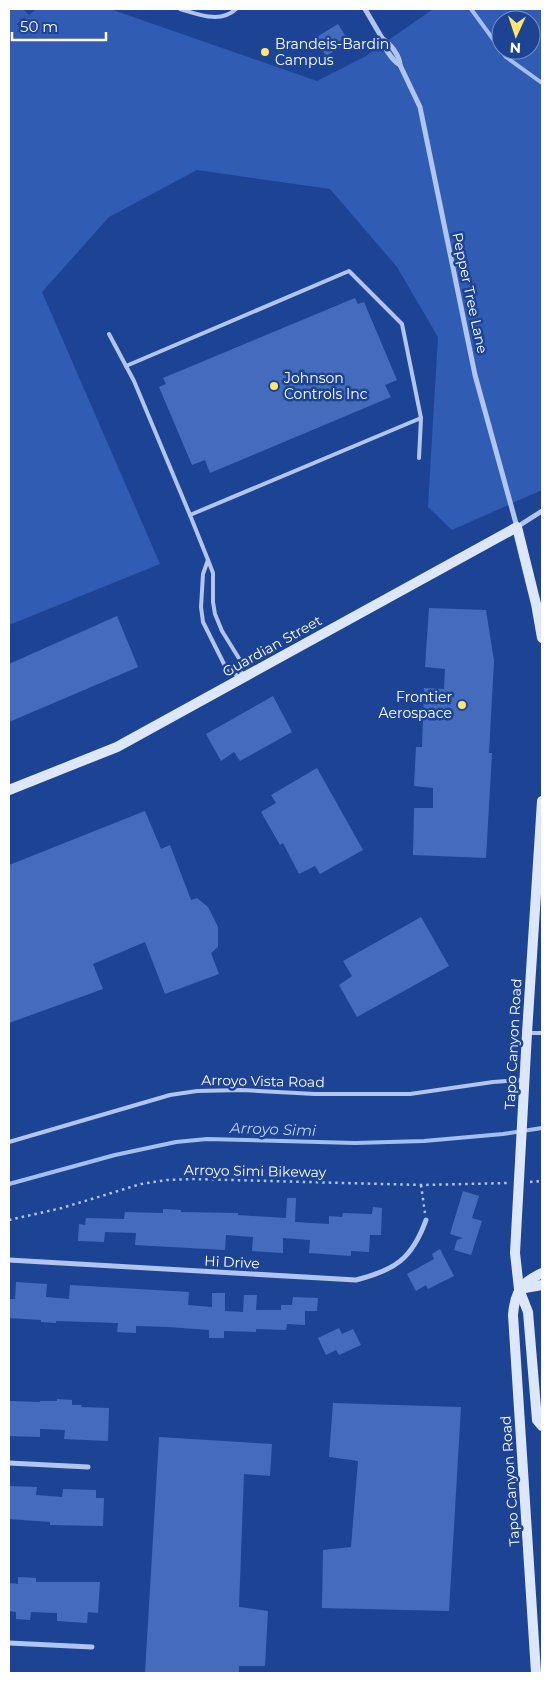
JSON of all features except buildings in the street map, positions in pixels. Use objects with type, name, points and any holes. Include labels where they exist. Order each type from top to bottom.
[{"type":"street","name":"Pepper Tree Lane","points":[[365,9],[382,38],[382,43],[395,62],[400,65],[420,107],[475,375],[517,527]]},
{"type":"street","name":"Guardian Street","points":[[9,790],[117,747],[517,527],[542,511]]},
{"type":"street","points":[[517,527],[536,604],[542,638]]},
{"type":"street","name":"Tapo Canyon Road","points":[[542,801],[541,847],[527,1032],[515,1253],[519,1289],[528,1312],[537,1420],[542,1426]]},
{"type":"street","name":"Hi Drive","points":[[9,1260],[356,1280],[381,1274],[398,1263],[407,1255],[421,1235],[426,1220]]},
{"type":"street","points":[[519,1289],[529,1279],[542,1273]]},
{"type":"street","points":[[519,1289],[542,1284]]},
{"type":"street","name":"Tapo Canyon Road","points":[[519,1289],[514,1300],[513,1315],[538,1636],[536,1673]]},
{"type":"street","points":[[9,1463],[88,1467]]},
{"type":"street","points":[[9,1643],[92,1647]]},
{"type":"lane","points":[[180,9],[220,18],[236,9]]},
{"type":"lane","points":[[126,366],[349,271],[402,324],[420,418],[419,458]]},
{"type":"lane","points":[[109,334],[134,382],[208,560],[213,573],[215,614],[240,660],[242,679]]},
{"type":"lane","points":[[190,515],[420,418]]},
{"type":"lane","points":[[208,560],[203,574],[201,607],[203,622],[226,668],[242,679]]},
{"type":"lane","points":[[527,1032],[542,1033]]},
{"type":"lane","name":"Arroyo Vista Road","points":[[9,1142],[170,1095],[196,1091],[242,1090],[315,1094],[410,1094],[493,1082],[524,1080]]},
{"type":"path","name":"Arroyo Simi Bikeway","points":[[9,1220],[62,1208],[141,1184],[193,1178],[421,1185],[505,1184]]},
{"type":"path","points":[[530,1182],[542,1181]]},
{"type":"path","points":[[421,1185],[426,1220]]},
{"type":"shaded area","points":[[9,9],[23,9],[29,15],[36,9],[110,9],[317,81],[366,56],[433,9],[542,9],[542,490],[452,530],[428,507],[438,337],[397,267],[330,189],[197,170],[109,217],[42,292],[160,564],[9,625]]},
{"type":"waterway","points":[[471,9],[491,36]]},
{"type":"waterway","points":[[510,60],[542,83]]},
{"type":"waterway","name":"Arroyo Simi","points":[[9,1184],[115,1155],[176,1142],[207,1139],[355,1143],[424,1141],[503,1134],[542,1128]]},
{"type":"place","name":"Brandeis-Bardin Campus","points":[[265,52]]},
{"type":"place","name":"Johnson Controls Inc","points":[[274,386]]},
{"type":"place","name":"Frontier Aerospace","points":[[462,705]]}]
